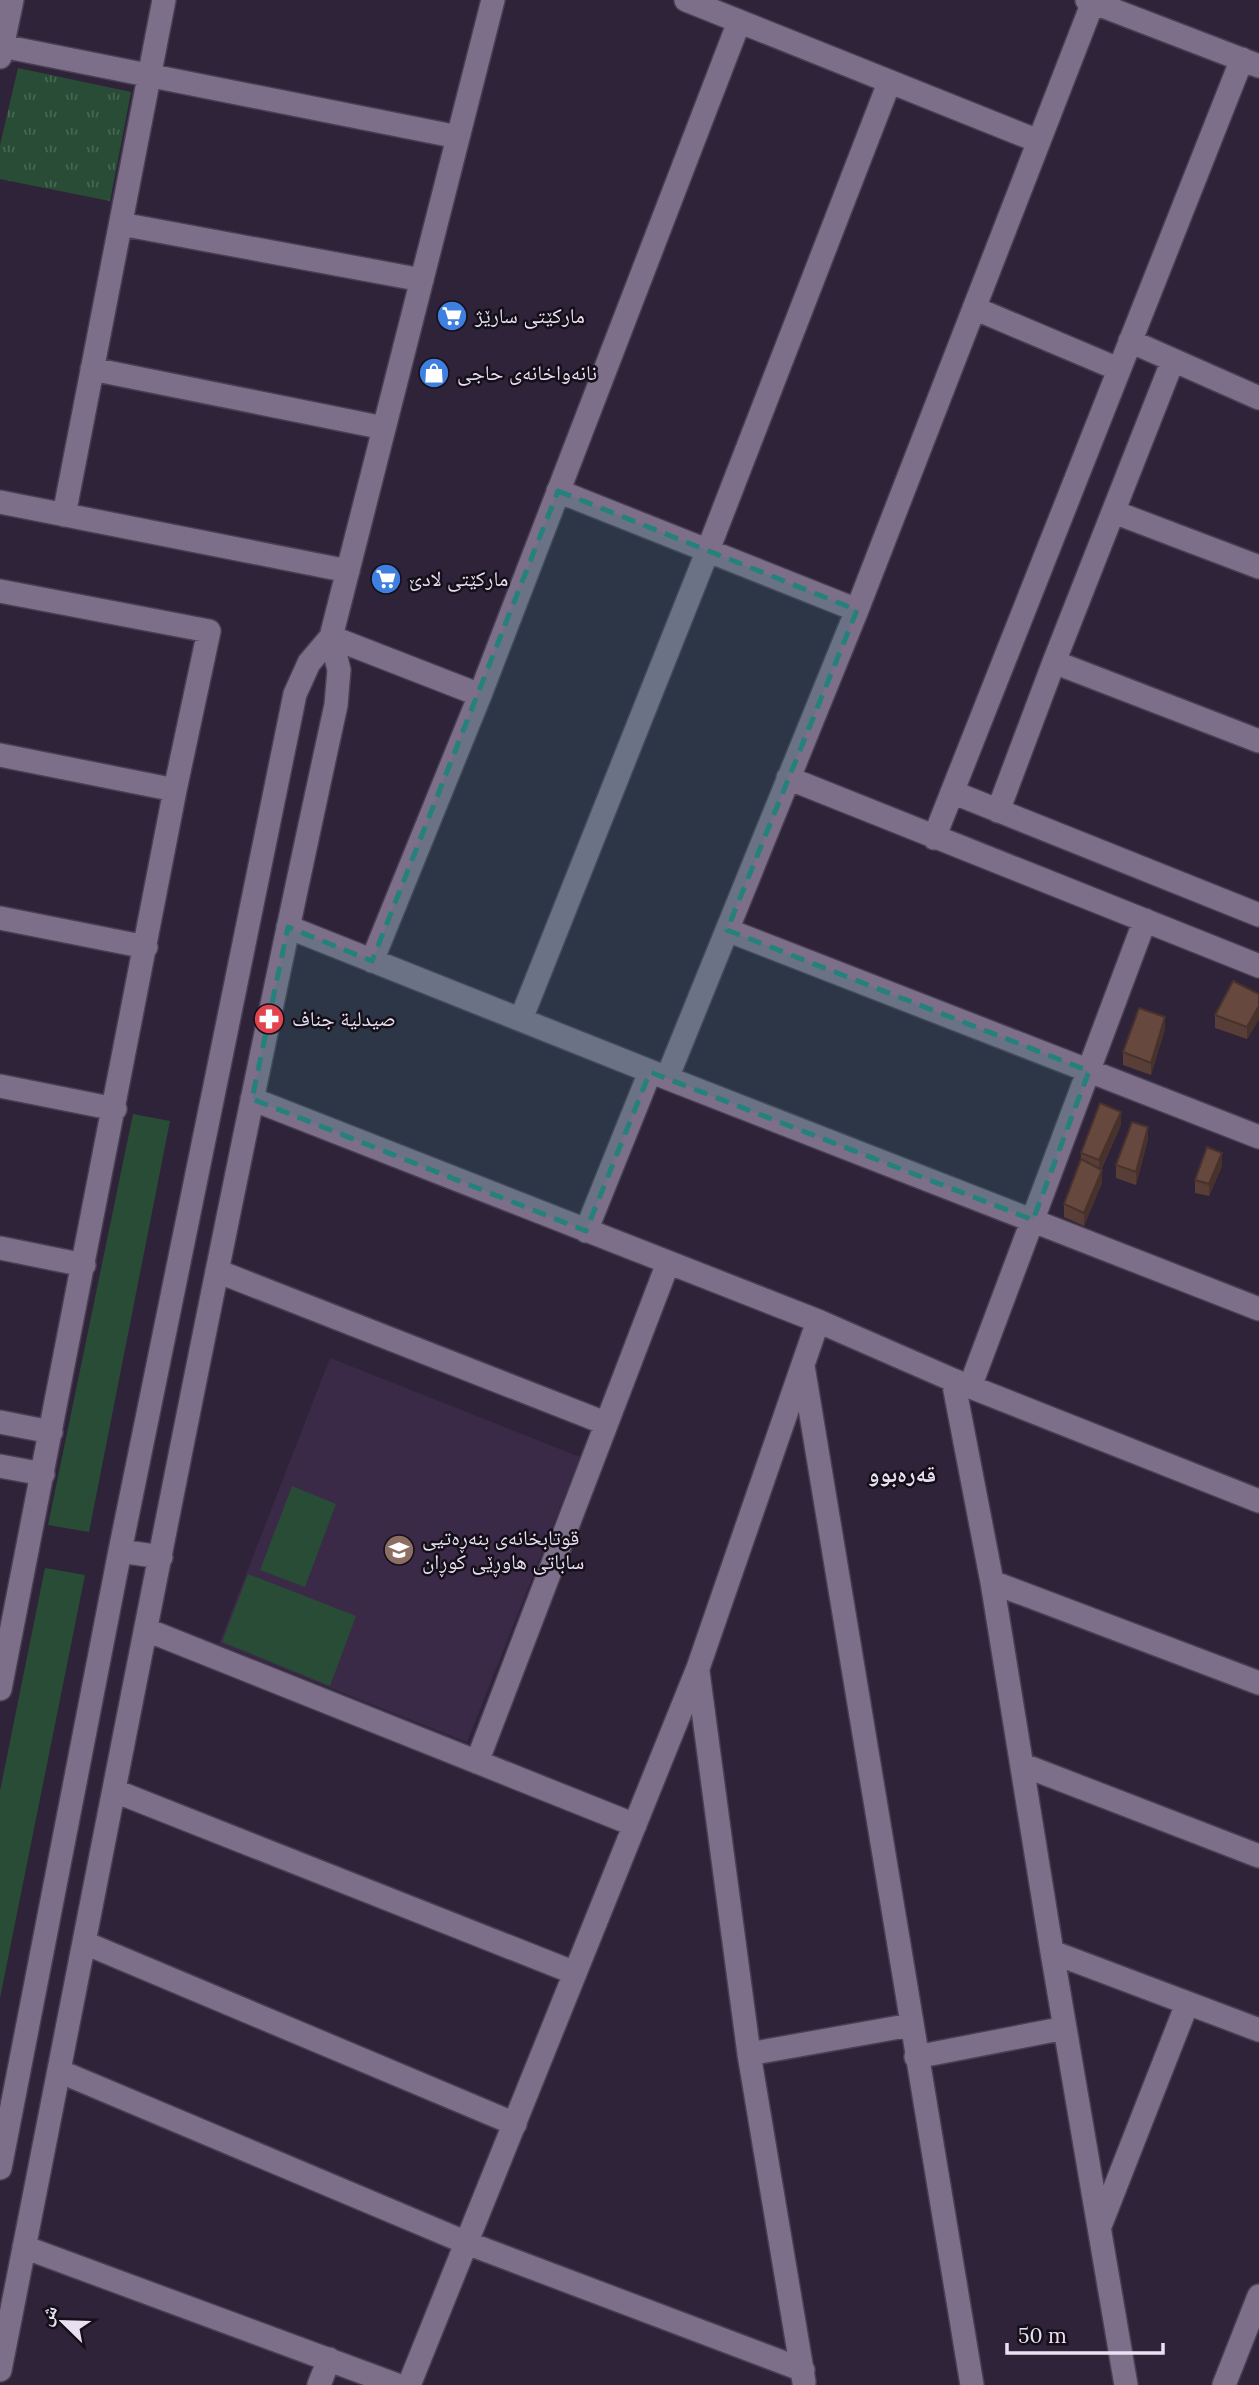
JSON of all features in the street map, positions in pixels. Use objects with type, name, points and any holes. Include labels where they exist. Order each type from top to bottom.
[{"type":"street","points":[[12,0],[1,51],[149,75],[458,137]]},
{"type":"street","points":[[64,515],[164,0]]},
{"type":"street","points":[[0,2168],[120,1550],[295,694],[309,663],[331,637],[493,0]]},
{"type":"street","points":[[686,0],[1038,141]]},
{"type":"street","points":[[586,1231],[727,930],[857,610],[1090,1],[1251,62],[1118,369],[934,838]]},
{"type":"street","points":[[372,961],[480,695],[739,22]]},
{"type":"street","points":[[521,1019],[708,550],[889,83]]},
{"type":"street","points":[[121,224],[422,280]]},
{"type":"street","points":[[974,308],[1118,369]]},
{"type":"street","points":[[1130,341],[1259,398]]},
{"type":"street","points":[[998,811],[1173,359]]},
{"type":"street","points":[[92,369],[384,428]]},
{"type":"street","points":[[558,491],[857,610]]},
{"type":"street","points":[[0,502],[348,570]]},
{"type":"street","points":[[1114,512],[1259,567]]},
{"type":"street","points":[[0,591],[209,631],[175,790],[43,1474],[5,1638],[0,1689]]},
{"type":"street","points":[[331,637],[480,695]]},
{"type":"street","points":[[0,2370],[217,1271],[336,705],[339,670],[331,637]]},
{"type":"street","points":[[1054,662],[1259,741]]},
{"type":"street","points":[[0,755],[175,790]]},
{"type":"street","points":[[788,778],[1259,966]]},
{"type":"street","points":[[952,792],[1259,915]]},
{"type":"street","points":[[0,918],[146,947]]},
{"type":"street","points":[[1126,2385],[1052,1952],[962,1383],[1033,1220],[1145,920]]},
{"type":"street","points":[[288,927],[658,1075],[1259,1309]]},
{"type":"street","points":[[727,930],[1259,1136]]},
{"type":"street","points":[[0,1086],[115,1109]]},
{"type":"street","points":[[252,1099],[818,1321],[962,1383],[1259,1501]]},
{"type":"street","points":[[0,1248],[84,1265]]},
{"type":"street","points":[[477,1762],[668,1263]]},
{"type":"street","points":[[217,1271],[605,1423]]},
{"type":"street","points":[[409,2385],[698,1668],[818,1321]]},
{"type":"street","points":[[802,1363],[972,2385]]},
{"type":"street","points":[[0,1422],[51,1432]]},
{"type":"street","points":[[0,1466],[43,1474]]},
{"type":"street","points":[[120,1550],[161,1557]]},
{"type":"street","points":[[992,1582],[1259,1683]]},
{"type":"street","points":[[147,1630],[635,1825]]},
{"type":"street","points":[[698,1668],[749,2054],[804,2378]]},
{"type":"street","points":[[1023,1765],[1259,1856]]},
{"type":"street","points":[[115,1791],[575,1973]]},
{"type":"street","points":[[85,1943],[515,2124]]},
{"type":"street","points":[[1052,1952],[1259,2030]]},
{"type":"street","points":[[1100,2226],[1187,2004]]},
{"type":"street","points":[[749,2054],[911,2025]]},
{"type":"street","points":[[916,2057],[1065,2028]]},
{"type":"street","points":[[59,2071],[467,2244],[804,2378]]},
{"type":"street","points":[[24,2247],[397,2385]]},
{"type":"street","points":[[1224,2385],[1259,2296]]},
{"type":"street","points":[[319,2385],[329,2359]]},
{"type":"highlighted area","points":[[558,491],[857,610],[727,930],[1089,1071],[1033,1220],[650,1072],[586,1231],[252,1099],[288,927],[372,961]]},
{"type":"shaded area","name":"قوتابخانەی بنەڕەتیی ساباتی هاوڕێی کوڕان","points":[[330,1358],[580,1457],[467,1742],[219,1644]]},
{"type":"green space","points":[[18,68],[131,92],[110,201],[0,179],[0,145]]},
{"type":"green space","points":[[133,1114],[170,1121],[89,1532],[48,1525]]},
{"type":"green space","points":[[292,1486],[336,1504],[305,1587],[260,1570]]},
{"type":"green space","points":[[45,1568],[85,1575],[0,1998],[0,1791]]},
{"type":"green space","points":[[248,1574],[356,1616],[330,1686],[222,1642]]},
{"type":"building","points":[[1233,981],[1259,994],[1259,1006],[1247,1027],[1215,1015]]},
{"type":"building","points":[[1139,1008],[1165,1017],[1151,1063],[1123,1052]]},
{"type":"building","points":[[1100,1103],[1121,1112],[1099,1160],[1081,1153]]},
{"type":"building","points":[[1132,1122],[1148,1127],[1136,1172],[1116,1165]]},
{"type":"building","points":[[1207,1147],[1222,1153],[1209,1184],[1195,1180]]},
{"type":"building","points":[[1081,1159],[1102,1170],[1084,1213],[1064,1204]]},
{"type":"place","name":"مارکێتی سارێژ","points":[[452,316]]},
{"type":"place","name":"نانەواخانەی حاجی","points":[[434,373]]},
{"type":"place","name":"ماركێتی لادێ","points":[[386,579]]},
{"type":"place","name":"صيدلية جناف","points":[[269,1019]]},
{"type":"place","name":"قوتابخانەی بنەڕەتیی ساباتی هاوڕێی کوڕان","points":[[399,1550]]},
{"type":"district","name":"قەرەبوو","points":[[902,1474]]}]
